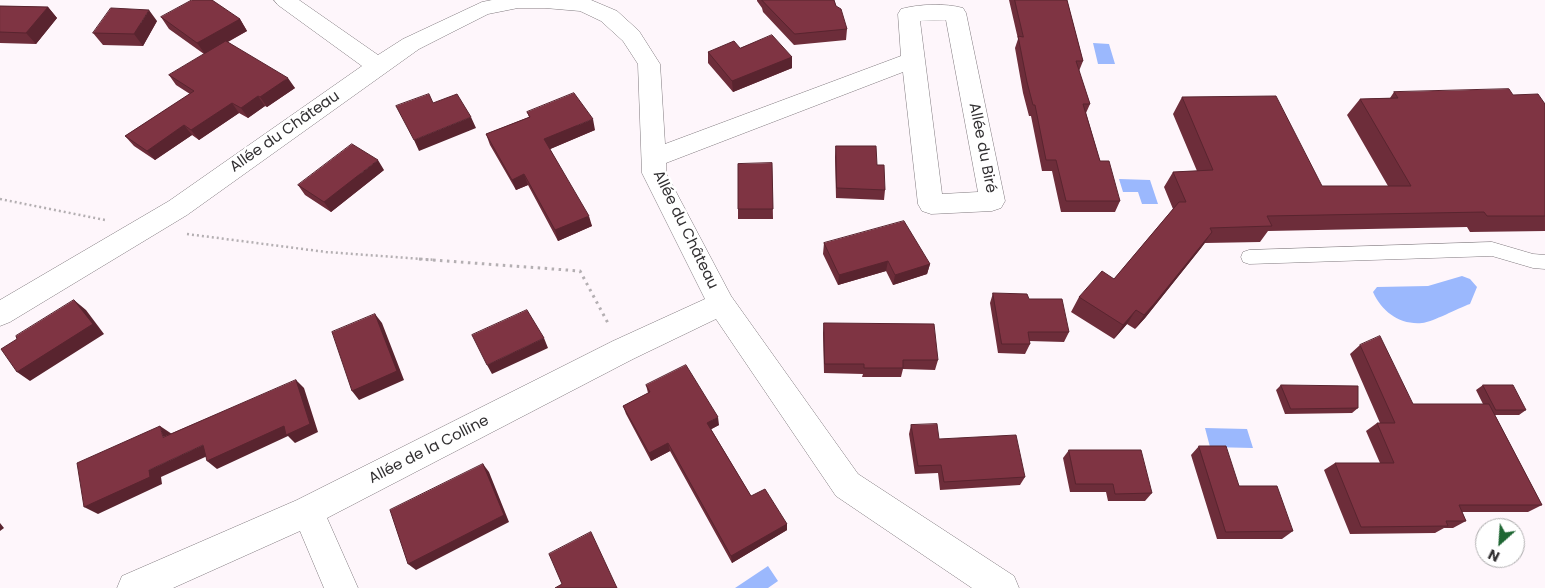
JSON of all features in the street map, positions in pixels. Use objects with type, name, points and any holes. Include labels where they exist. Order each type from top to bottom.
[{"type":"street","points":[[285,0],[378,66]]},
{"type":"street","name":"Allée du Château","points":[[0,314],[186,203],[411,44],[482,9],[518,1],[545,1],[584,5],[609,16],[631,36],[649,64],[654,173],[721,304],[847,485],[1002,588]]},
{"type":"street","name":"Allée du Biré","points":[[955,12],[992,201],[931,204],[912,60],[909,14],[955,12]]},
{"type":"street","points":[[653,158],[912,60]]},
{"type":"street","name":"Allée de la Colline","points":[[134,588],[308,512],[623,350],[721,304]]},
{"type":"street","points":[[308,512],[341,588]]},
{"type":"lane","points":[[1249,257],[1492,249],[1533,261],[1545,262]]},
{"type":"path","points":[[0,199],[144,229],[326,252],[580,271],[623,350]]},
{"type":"water","points":[[1093,43],[1109,44],[1115,64],[1098,64]]},
{"type":"water","points":[[1119,179],[1150,180],[1158,204],[1142,204],[1138,192],[1123,192]]},
{"type":"water","points":[[1462,276],[1470,279],[1477,287],[1470,304],[1422,323],[1406,322],[1393,316],[1381,306],[1373,292],[1377,287],[1428,286]]},
{"type":"water","points":[[1205,428],[1247,429],[1253,448],[1210,447]]},
{"type":"water","points":[[768,566],[778,581],[768,588],[735,588]]},
{"type":"building","points":[[192,0],[212,0],[240,19],[197,43],[161,17]]},
{"type":"building","points":[[762,0],[834,0],[836,6],[841,9],[847,29],[795,34]]},
{"type":"building","points":[[1015,0],[1067,0],[1083,61],[1076,61],[1090,104],[1083,104],[1100,161],[1109,161],[1120,201],[1066,201],[1056,160],[1046,160],[1018,36],[1023,37]]},
{"type":"building","points":[[0,6],[48,7],[26,33],[0,32]]},
{"type":"building","points":[[111,8],[149,10],[134,34],[93,33]]},
{"type":"building","points":[[772,35],[792,57],[732,81],[708,52],[734,41],[740,48]]},
{"type":"building","points":[[226,41],[288,78],[241,108],[232,103],[191,130],[184,125],[147,151],[125,136],[194,91],[169,75]]},
{"type":"building","points":[[1509,89],[1513,95],[1538,94],[1545,104],[1545,216],[1487,216],[1484,212],[1267,216],[1272,226],[1210,228],[1212,232],[1154,304],[1144,315],[1136,310],[1123,325],[1079,297],[1102,271],[1114,279],[1179,202],[1186,202],[1173,172],[1213,170],[1182,97],[1276,96],[1322,186],[1411,186],[1360,99],[1398,98],[1394,92]]},
{"type":"building","points":[[574,93],[593,119],[544,139],[589,216],[555,230],[524,174],[512,180],[486,134],[530,117],[527,112]]},
{"type":"building","points":[[429,94],[433,103],[457,94],[471,117],[414,140],[396,106]]},
{"type":"building","points":[[352,144],[378,160],[324,202],[298,185]]},
{"type":"building","points":[[836,146],[876,146],[877,165],[884,165],[885,190],[837,188]]},
{"type":"building","points":[[772,163],[773,209],[738,209],[738,164]]},
{"type":"building","points":[[904,221],[930,264],[895,275],[888,261],[839,275],[824,243]]},
{"type":"building","points":[[993,293],[1027,294],[1029,299],[1062,299],[1069,332],[1028,332],[1030,344],[1002,344]]},
{"type":"building","points":[[74,300],[93,324],[17,372],[1,349],[17,339],[16,336]]},
{"type":"building","points":[[527,310],[544,338],[487,365],[472,335]]},
{"type":"building","points":[[375,314],[397,371],[352,391],[332,332]]},
{"type":"building","points":[[824,323],[934,324],[938,360],[903,360],[903,368],[864,368],[864,364],[825,364]]},
{"type":"building","points":[[1380,336],[1413,404],[1489,404],[1542,505],[1459,505],[1466,521],[1446,521],[1448,526],[1361,527],[1335,463],[1394,463],[1377,423],[1395,423],[1360,345]]},
{"type":"building","points":[[686,365],[718,417],[707,423],[751,496],[765,489],[787,524],[731,556],[668,443],[649,453],[623,406],[650,392],[646,385]]},
{"type":"building","points":[[296,380],[310,424],[286,435],[284,426],[207,461],[203,445],[149,470],[150,477],[84,507],[77,463],[160,426],[163,437]]},
{"type":"building","points":[[1281,385],[1358,386],[1358,408],[1291,409]]},
{"type":"building","points":[[1483,385],[1513,385],[1526,410],[1496,410]]},
{"type":"building","points":[[937,424],[939,439],[1016,435],[1025,477],[944,482],[941,465],[918,466],[911,425]]},
{"type":"building","points":[[1199,446],[1226,446],[1239,486],[1277,486],[1293,531],[1226,532]]},
{"type":"building","points":[[1069,450],[1141,450],[1152,493],[1115,494],[1113,484],[1076,484]]},
{"type":"building","points":[[483,464],[504,515],[408,564],[390,510]]},
{"type":"building","points":[[591,532],[617,588],[555,588],[562,584],[549,554]]}]
